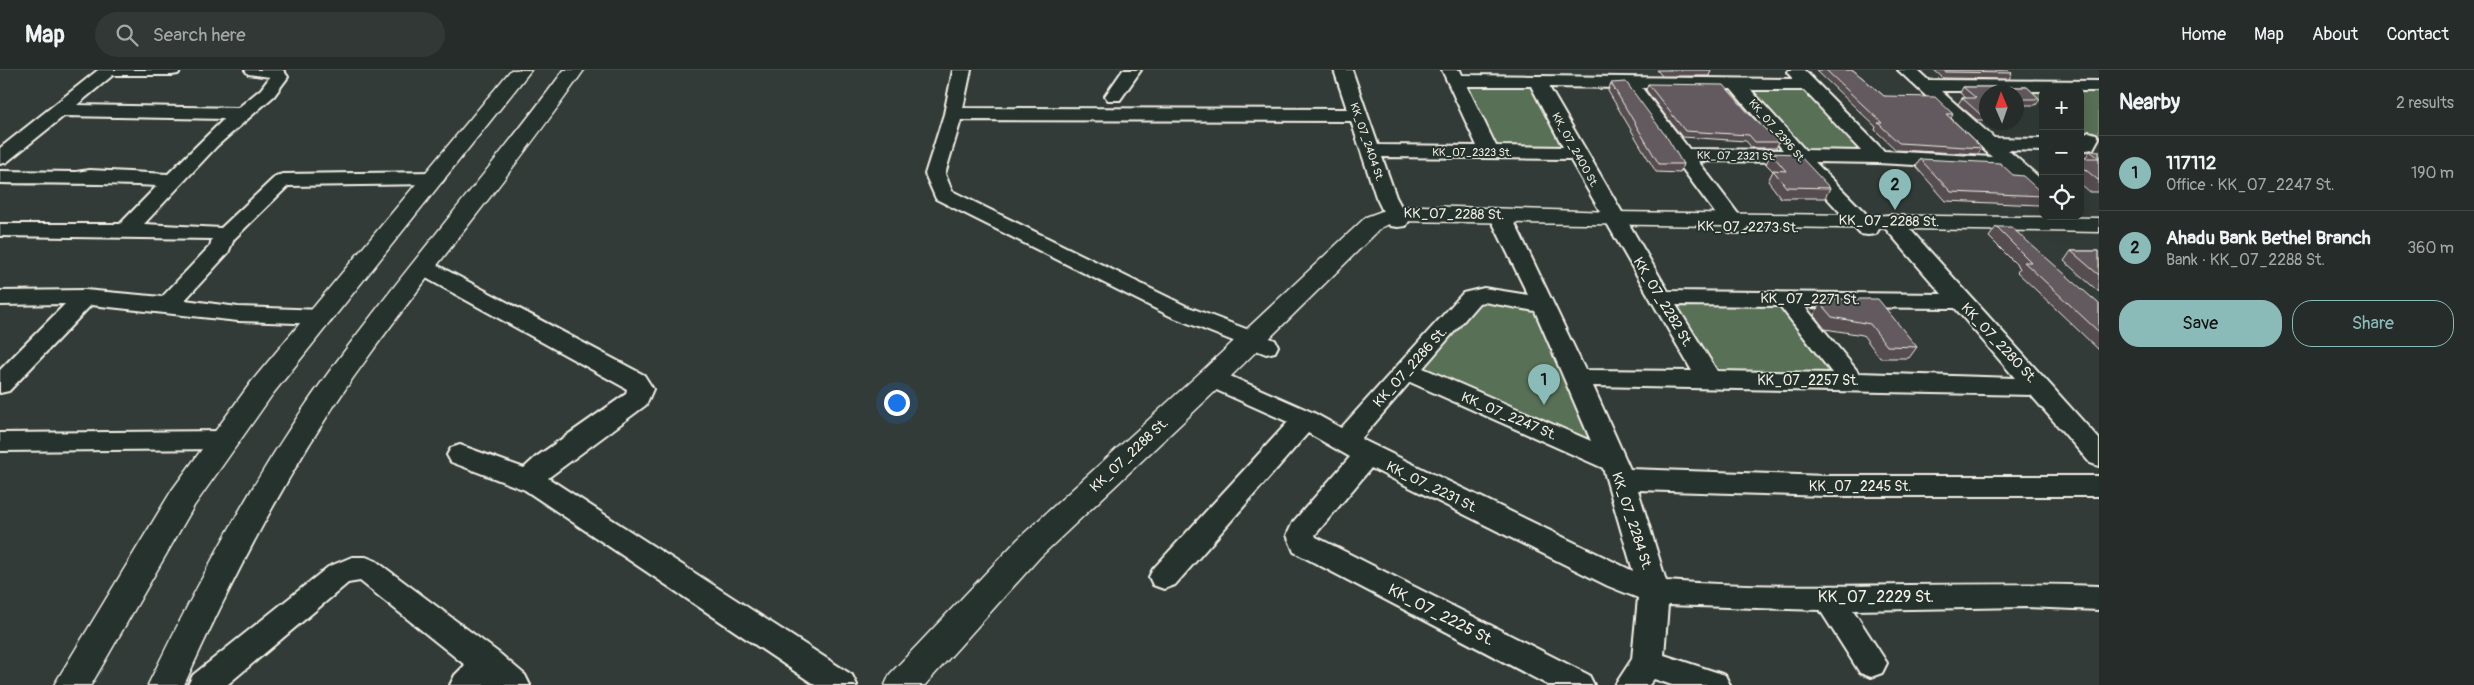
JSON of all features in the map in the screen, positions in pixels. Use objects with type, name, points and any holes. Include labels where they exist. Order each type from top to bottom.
[{"type":"main road","points":[[72,685],[182,498],[224,440],[290,352],[322,317],[521,70]]},
{"type":"main road","points":[[166,685],[212,587],[266,489],[343,372],[425,268],[574,70]]},
{"type":"main road","name":"KK_07_2288 St.","points":[[926,685],[1091,510],[1258,342],[1344,268],[1395,217],[1879,226],[2016,232],[2086,226]]},
{"type":"main road","name":"KK_07_2288 St.","points":[[903,685],[1029,548],[1219,382]]},
{"type":"street","points":[[0,158],[109,70],[172,70]]},
{"type":"street","points":[[126,230],[175,181],[200,152],[240,114],[272,90],[279,78],[275,72],[254,70]]},
{"type":"street","points":[[962,70],[953,114],[935,174],[943,195],[1178,311],[1258,342]]},
{"type":"street","points":[[1114,96],[1132,70]]},
{"type":"street","name":"KK_07_2404 St.","points":[[1343,70],[1370,151],[1395,217]]},
{"type":"street","points":[[1794,70],[1878,157]]},
{"type":"street","points":[[1907,70],[1992,144],[2039,188]]},
{"type":"street","points":[[2091,70],[2099,76]]},
{"type":"street","points":[[1489,152],[1453,75],[1537,81],[1807,85]]},
{"type":"street","name":"KK_07_2400 St.","points":[[1537,81],[1615,222]]},
{"type":"street","points":[[1629,82],[1685,155],[1733,223]]},
{"type":"street","name":"KK_07_2396 St.","points":[[1735,83],[1799,157],[1879,226]]},
{"type":"street","points":[[1923,85],[1979,85]]},
{"type":"street","points":[[2024,85],[2099,86]]},
{"type":"street","points":[[2024,89],[2039,100]]},
{"type":"street","points":[[61,110],[240,114]]},
{"type":"street","points":[[953,114],[1358,115]]},
{"type":"street","points":[[1992,144],[2039,145]]},
{"type":"street","name":"KK_07_2323 St.","points":[[1370,151],[1575,152]]},
{"type":"street","name":"KK_07_2321 St.","points":[[1685,155],[1878,157],[2013,164]]},
{"type":"street","points":[[0,177],[76,178],[90,176],[175,181]]},
{"type":"street","points":[[168,305],[220,248],[224,237],[283,180],[435,178]]},
{"type":"street","name":"KK_07_2284 St.","points":[[1502,218],[1544,305],[1616,470],[1654,592],[1639,674]]},
{"type":"street","name":"KK_07_2282 St.","points":[[1615,222],[1710,379]]},
{"type":"street","name":"KK_07_2280 St.","points":[[1879,226],[1959,301],[2039,387],[2099,456]]},
{"type":"street","points":[[0,230],[126,230],[217,234],[224,237]]},
{"type":"street","points":[[425,268],[634,381],[640,389],[636,399],[546,464],[534,475],[535,483]]},
{"type":"street","name":"KK_07_2286 St.","points":[[1304,544],[1301,536],[1303,530],[1407,372],[1471,298],[1479,295],[1491,295],[1544,305]]},
{"type":"street","points":[[0,298],[85,297],[246,314],[322,317]]},
{"type":"street","points":[[0,385],[85,297]]},
{"type":"street","name":"KK_07_2271 St.","points":[[1660,298],[1959,301]]},
{"type":"street","points":[[1786,298],[1851,380]]},
{"type":"street","name":"KK_07_2247 St.","points":[[1407,372],[1616,470]]},
{"type":"street","name":"KK_07_2257 St.","points":[[1576,378],[1710,379],[1782,382],[1851,380],[2039,387]]},
{"type":"street","name":"KK_07_2231 St.","points":[[1219,382],[1305,419],[1356,448],[1619,578],[1654,592]]},
{"type":"street","points":[[1164,577],[1305,419]]},
{"type":"street","points":[[0,442],[224,440]]},
{"type":"street","points":[[460,455],[535,483],[841,685]]},
{"type":"street","name":"KK_07_2245 St.","points":[[1616,470],[1826,486],[2099,486]]},
{"type":"street","name":"KK_07_2225 St.","points":[[1304,544],[1578,685]]},
{"type":"street","points":[[204,685],[338,575],[352,568],[366,569],[514,685]]},
{"type":"street","name":"KK_07_2229 St.","points":[[1654,592],[1829,598],[2026,596],[2099,598]]},
{"type":"street","points":[[1829,598],[1871,663]]},
{"type":"street","points":[[466,685],[488,663]]},
{"type":"street","points":[[1639,674],[1714,685]]},
{"type":"green space","points":[[1455,80],[1537,81],[1575,153],[1489,152]]},
{"type":"green space","points":[[1735,83],[1807,85],[1878,157],[1799,157]]},
{"type":"green space","points":[[2024,85],[2039,85],[2039,100],[2024,89]]},
{"type":"green space","points":[[2084,86],[2099,86],[2099,138],[2089,138],[2084,135]]},
{"type":"green space","points":[[1479,295],[1544,305],[1612,461],[1407,371]]},
{"type":"green space","points":[[1660,298],[1786,298],[1851,380],[1710,379]]},
{"type":"building","points":[[1826,70],[1853,70],[1884,96],[1935,97],[1953,114],[1946,114],[1982,148],[1899,143],[1878,123],[1882,123]]},
{"type":"building","points":[[1943,70],[2009,70],[2012,73],[1946,72]]},
{"type":"building","points":[[1626,82],[1668,139],[1683,164],[1659,164],[1611,83]]},
{"type":"building","points":[[1648,84],[1724,85],[1750,115],[1779,142],[1755,142],[1749,135],[1685,131]]},
{"type":"building","points":[[1963,87],[1979,87],[1979,113],[1962,98],[1976,98]]},
{"type":"building","points":[[2024,87],[2027,87],[2039,99],[2024,99]]},
{"type":"building","points":[[2090,151],[2099,151],[2099,158]]},
{"type":"building","points":[[1771,153],[1798,154],[1830,188],[1786,187],[1773,170],[1786,171]]},
{"type":"building","points":[[2084,158],[2099,158],[2099,180],[2084,168]]},
{"type":"building","points":[[1920,159],[2000,163],[2013,175],[2023,176],[2039,190],[2039,196],[1951,192]]},
{"type":"building","points":[[1996,227],[2011,227],[2099,304],[2099,332],[2024,262],[2031,262]]},
{"type":"building","points":[[2071,251],[2099,251],[2099,275]]},
{"type":"building","points":[[1829,299],[1878,299],[1917,347],[1887,346],[1870,324],[1832,317],[1820,303],[1833,303]]},
{"type":"place","name":"Ahadu Bank Bethel Branch","points":[[1895,210]]},
{"type":"place","name":"117112","points":[[1544,405]]}]
